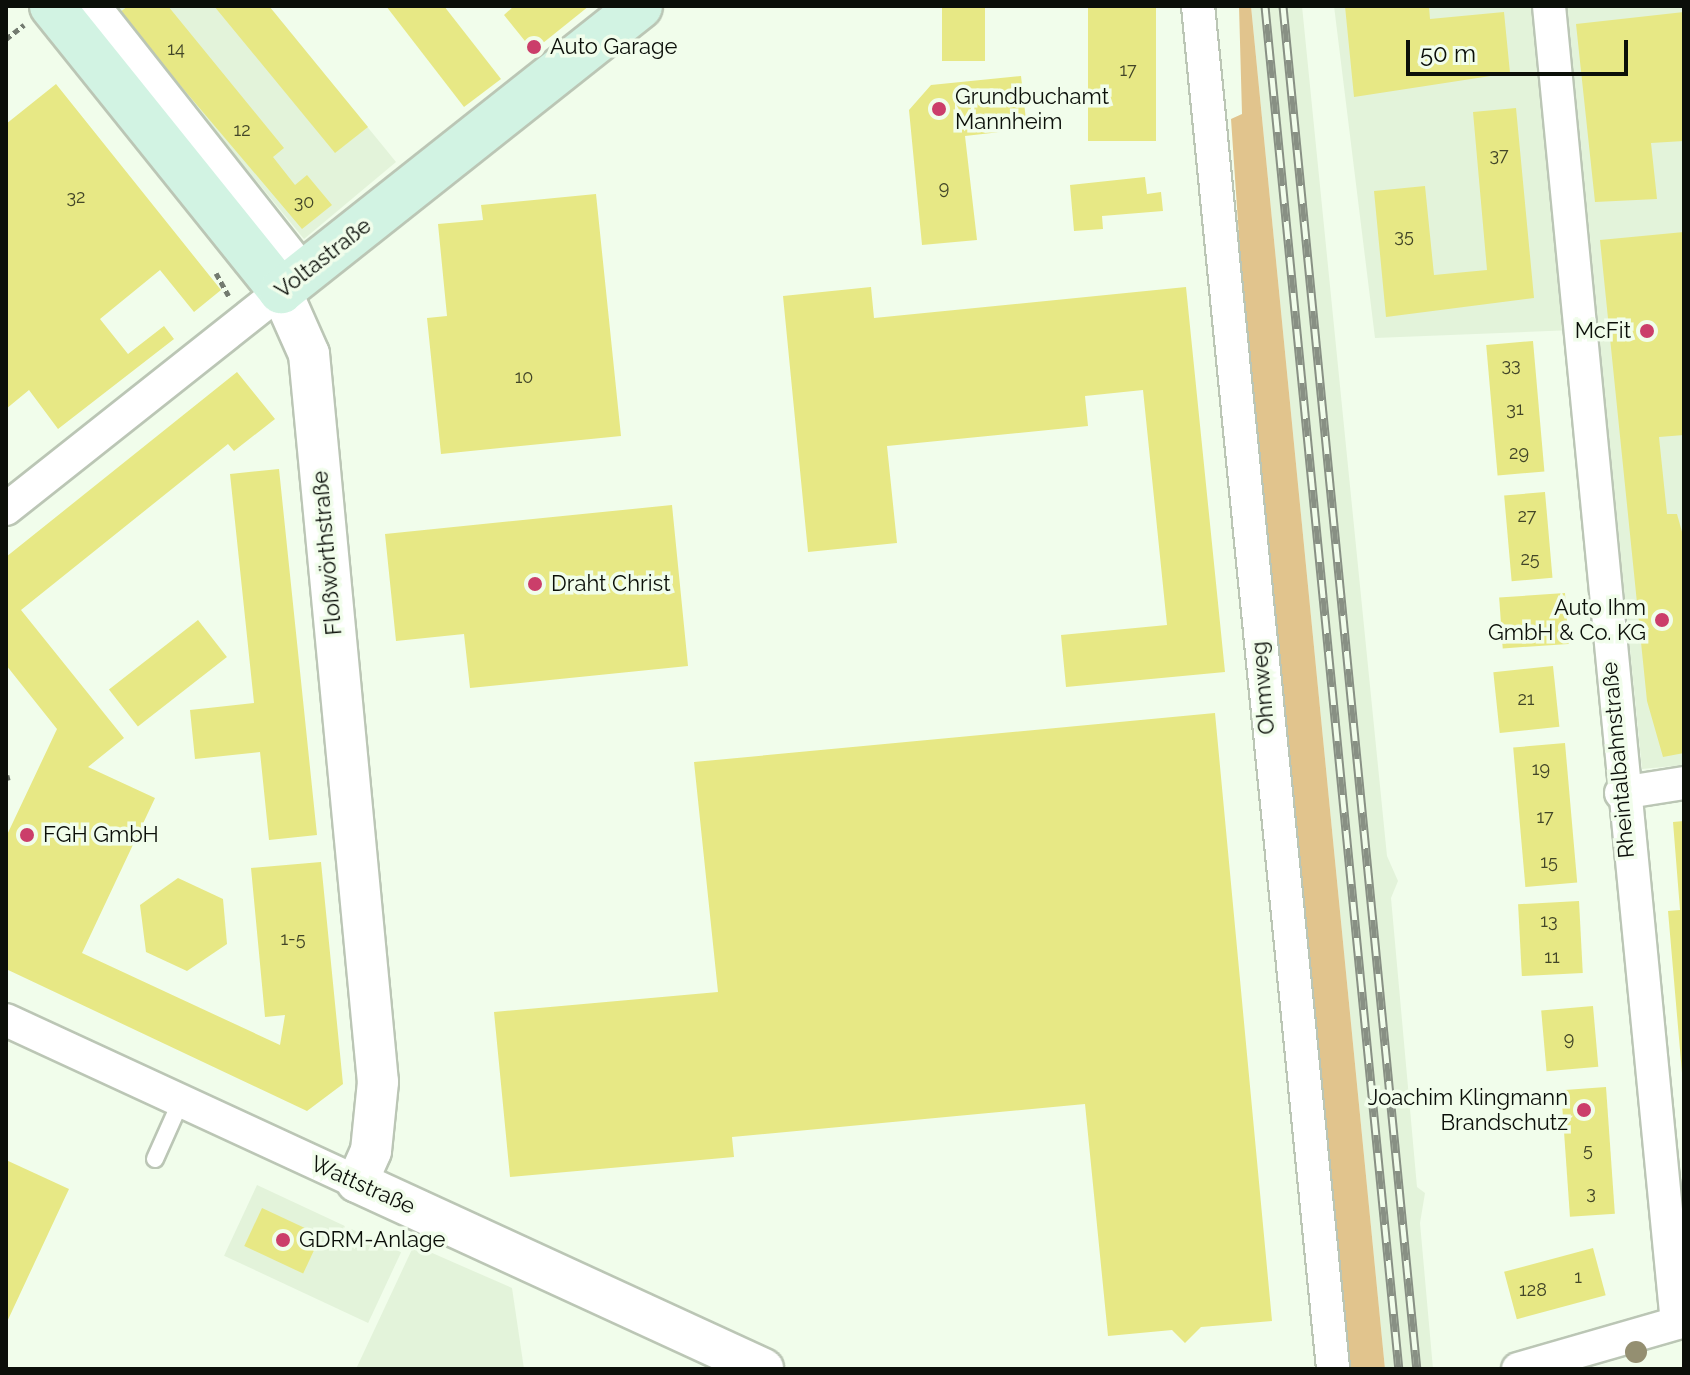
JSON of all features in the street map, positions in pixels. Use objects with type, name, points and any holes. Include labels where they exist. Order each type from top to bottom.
[{"type":"main road","name":"Voltastraße","points":[[293,282],[640,6]]},
{"type":"main road","name":"Floßwörthstraße","points":[[70,11],[293,282]]},
{"type":"street","name":"Ohmweg","points":[[1198,6],[1333,1369]]},
{"type":"street","name":"Rheintalbahnstraße","points":[[1549,6],[1621,793],[1680,1322]]},
{"type":"street","name":"Voltastraße","points":[[6,509],[293,282]]},
{"type":"street","name":"Floßwörthstraße","points":[[293,282],[309,354],[378,1082],[371,1151],[357,1182]]},
{"type":"street","points":[[1621,793],[1684,783]]},
{"type":"street","name":"Wattstraße","points":[[6,1020],[180,1103],[763,1369]]},
{"type":"street","points":[[1518,1369],[1680,1322]]},
{"type":"lane","points":[[155,1159],[180,1103]]},
{"type":"shaded area","points":[[113,6],[269,6],[396,162],[304,239]]},
{"type":"shaded area","points":[[1239,6],[1251,6],[1385,1369],[1347,1369],[1248,370],[1231,119],[1242,114]]},
{"type":"shaded area","points":[[1251,6],[1302,6],[1387,856],[1398,881],[1391,898],[1417,1187],[1425,1193],[1420,1223],[1433,1369],[1385,1369]]},
{"type":"shaded area","points":[[1334,6],[1684,6],[1684,765],[1642,769],[1598,329],[1375,338]]},
{"type":"shaded area","points":[[257,1185],[401,1252],[368,1323],[224,1256]]},
{"type":"shaded area","points":[[414,1245],[512,1288],[524,1369],[356,1369]]},
{"type":"building","points":[[128,6],[168,6],[284,148],[273,157],[295,185],[307,175],[332,205],[302,229],[119,13]]},
{"type":"building","points":[[214,6],[269,6],[368,127],[335,153]]},
{"type":"building","points":[[386,6],[444,6],[501,79],[464,107]]},
{"type":"building","points":[[514,6],[589,6],[533,51],[504,15]]},
{"type":"building","points":[[942,6],[985,6],[985,61],[942,61]]},
{"type":"building","points":[[1088,6],[1156,6],[1156,141],[1088,141]]},
{"type":"building","points":[[1345,6],[1429,6],[1430,19],[1504,12],[1510,73],[1354,97]]},
{"type":"building","points":[[1684,12],[1684,141],[1651,143],[1657,199],[1595,202],[1576,24]]},
{"type":"building","points":[[1021,76],[1027,129],[965,136],[977,240],[922,245],[909,110],[931,85]]},
{"type":"building","points":[[56,84],[221,290],[194,312],[160,270],[100,319],[128,354],[164,326],[174,339],[58,429],[29,390],[6,409],[6,124]]},
{"type":"building","points":[[1516,108],[1534,298],[1386,317],[1374,191],[1425,186],[1434,275],[1487,270],[1473,112]]},
{"type":"building","points":[[1145,177],[1147,194],[1161,192],[1163,211],[1102,216],[1103,229],[1074,231],[1070,185]]},
{"type":"building","points":[[596,194],[621,436],[441,454],[427,318],[447,316],[438,224],[483,220],[481,205]]},
{"type":"building","points":[[1684,232],[1684,435],[1659,437],[1667,514],[1677,514],[1684,539],[1684,753],[1663,757],[1647,701],[1600,240]]},
{"type":"building","points":[[871,287],[874,318],[1186,287],[1225,672],[1066,687],[1061,635],[1167,625],[1143,390],[1085,396],[1088,426],[887,446],[897,543],[808,552],[783,296]]},
{"type":"building","points":[[1533,341],[1544,472],[1498,476],[1486,345]]},
{"type":"building","points":[[237,372],[275,419],[234,451],[228,444],[21,610],[124,738],[88,767],[155,798],[82,953],[280,1045],[285,1015],[265,1017],[251,868],[321,862],[343,1084],[307,1111],[6,969],[6,837],[57,729],[6,665],[6,557]]},
{"type":"building","points":[[279,469],[317,835],[269,840],[260,752],[195,759],[190,710],[254,703],[230,474]]},
{"type":"building","points":[[1545,492],[1552,578],[1512,581],[1504,496]]},
{"type":"building","name":"Draht Christ","points":[[672,505],[688,666],[470,688],[464,634],[396,641],[385,534]]},
{"type":"building","points":[[1565,593],[1569,644],[1503,648],[1499,598]]},
{"type":"building","points":[[198,620],[227,657],[138,727],[109,690]]},
{"type":"building","points":[[1553,666],[1559,727],[1500,733],[1493,672]]},
{"type":"building","points":[[1215,713],[1272,1321],[1201,1327],[1185,1343],[1172,1330],[1108,1336],[1085,1104],[732,1137],[734,1157],[510,1177],[494,1012],[718,992],[694,762]]},
{"type":"building","points":[[1565,743],[1577,882],[1525,887],[1513,748]]},
{"type":"building","points":[[1684,821],[1682,1073],[1668,911],[1680,910],[1673,822]]},
{"type":"building","points":[[178,878],[223,899],[227,944],[187,971],[146,952],[140,905]]},
{"type":"building","points":[[1579,901],[1583,973],[1522,976],[1518,904]]},
{"type":"building","points":[[1593,1006],[1598,1067],[1547,1071],[1541,1011]]},
{"type":"building","points":[[1606,1087],[1615,1214],[1570,1217],[1561,1090]]},
{"type":"building","points":[[6,1160],[69,1189],[6,1324]]},
{"type":"building","name":"GDRM-Anlage","points":[[262,1208],[321,1235],[303,1274],[244,1246]]},
{"type":"building","points":[[1593,1248],[1606,1295],[1517,1319],[1504,1272]]},
{"type":"railway","points":[[1265,6],[1399,1369]]},
{"type":"railway","points":[[1283,6],[1417,1369]]},
{"type":"place","name":"Auto Garage","points":[[534,47]]},
{"type":"place","name":"Grundbuchamt Mannheim","points":[[939,109]]},
{"type":"place","name":"McFit","points":[[1647,331]]},
{"type":"place","name":"Draht Christ","points":[[535,584]]},
{"type":"place","name":"Auto Ihm GmbH & Co. KG","points":[[1662,620]]},
{"type":"place","name":"FGH GmbH","points":[[27,835]]},
{"type":"place","name":"Joachim Klingmann Brandschutz","points":[[1584,1110]]},
{"type":"place","name":"GDRM-Anlage","points":[[283,1240]]}]
